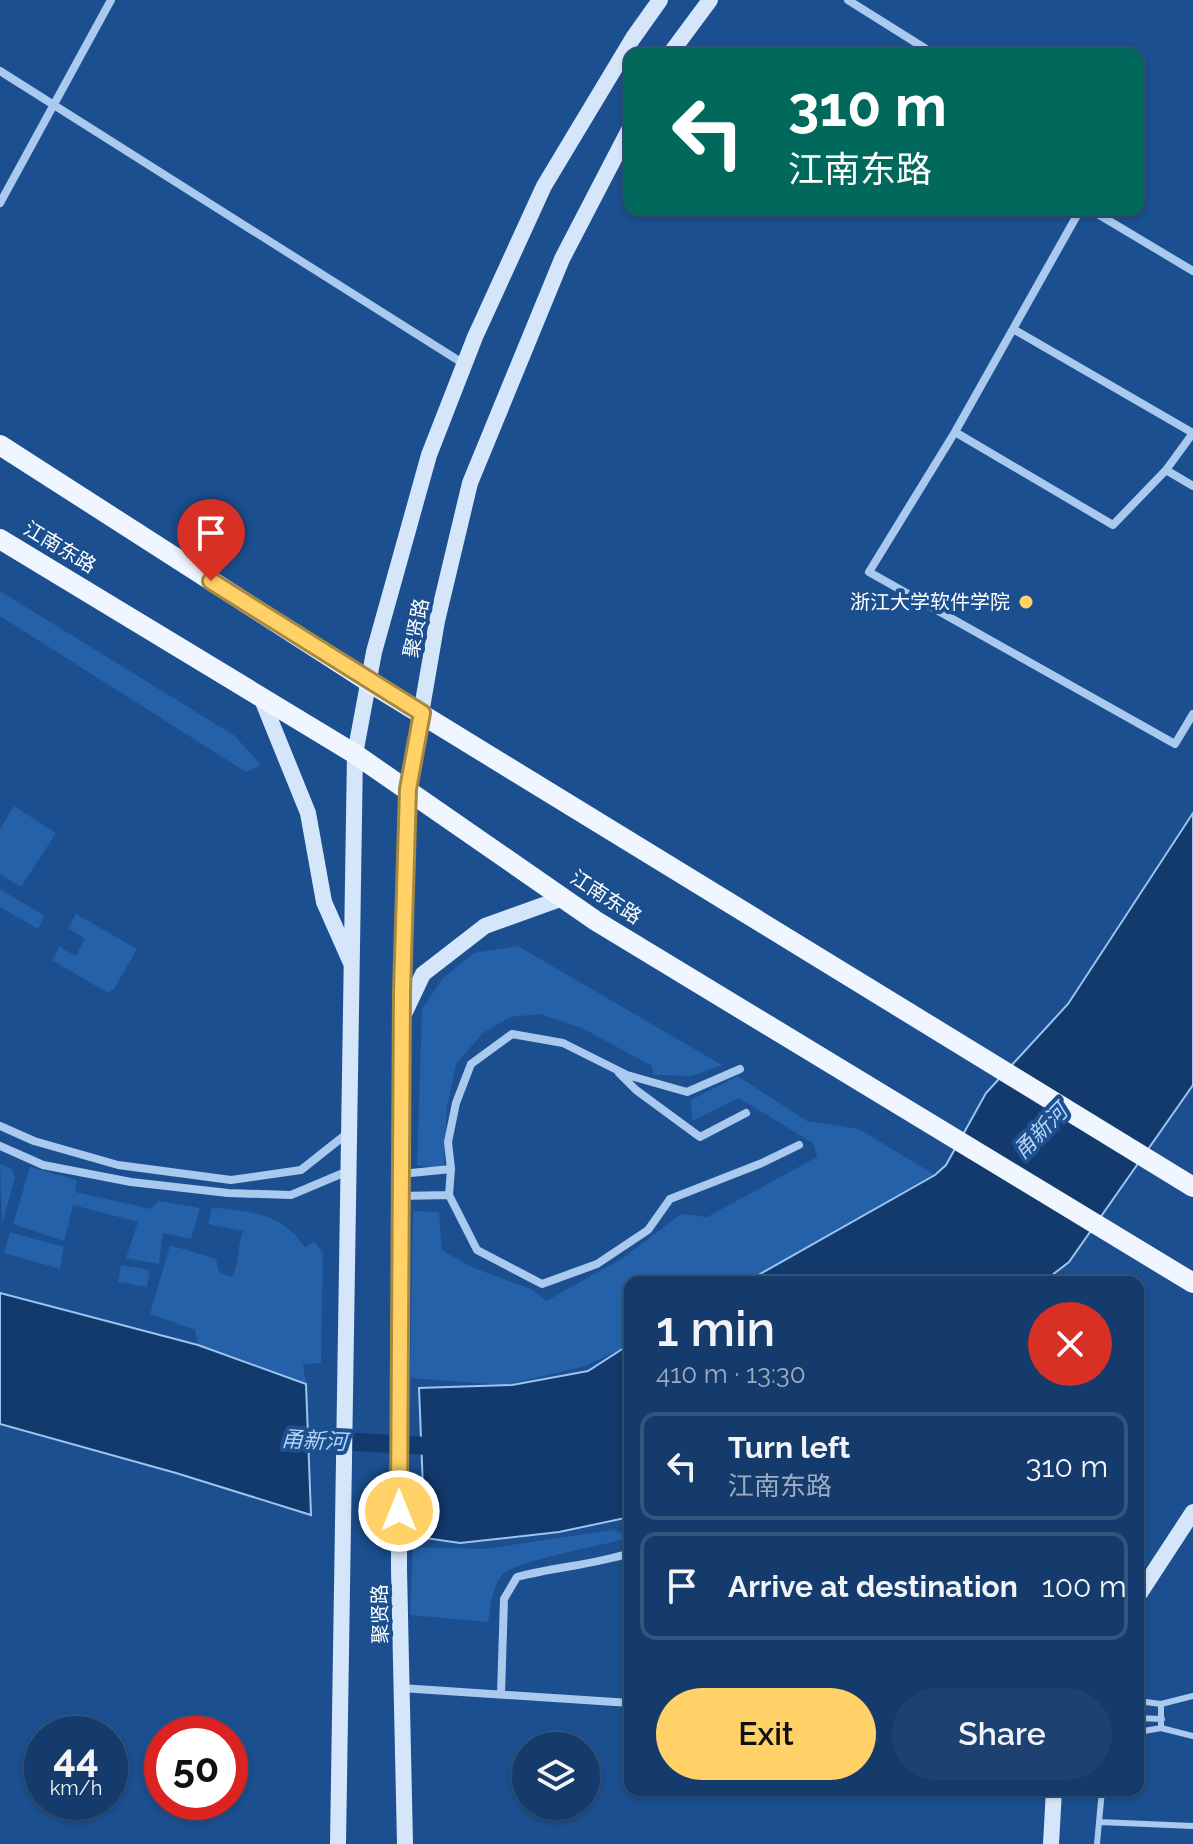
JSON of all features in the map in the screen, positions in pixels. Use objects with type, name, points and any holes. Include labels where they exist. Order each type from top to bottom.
[{"type":"main road","name":"聚贤路","points":[[627,48],[660,0]]},
{"type":"main road","points":[[674,48],[710,0]]},
{"type":"main road","name":"聚贤路","points":[[338,1844],[355,754],[374,652],[429,455],[464,364],[544,186],[624,53]]},
{"type":"main road","name":"聚贤路","points":[[405,1844],[399,1408],[401,1021],[408,789],[437,621],[470,483],[562,259],[624,140]]},
{"type":"main road","points":[[0,445],[369,682],[1193,1187]]},
{"type":"main road","name":"江南东路","points":[[0,539],[355,754],[596,921],[1193,1283]]},
{"type":"main road","points":[[261,697],[308,813],[324,902],[353,968]]},
{"type":"main road","points":[[401,1021],[423,974],[485,926],[563,898]]},
{"type":"main road","points":[[1144,1587],[1193,1512]]},
{"type":"main road","points":[[1051,1844],[1054,1796]]},
{"type":"street","points":[[0,203],[111,0]]},
{"type":"street","points":[[848,0],[924,48]]},
{"type":"street","points":[[0,71],[464,364]]},
{"type":"street","points":[[1077,216],[955,432],[869,572],[1175,744],[1193,714]]},
{"type":"street","points":[[1101,216],[1193,271]]},
{"type":"street","points":[[955,432],[1113,525],[1166,470],[1193,433],[1013,329]]},
{"type":"street","points":[[1166,470],[1193,486]]},
{"type":"street","points":[[740,1069],[687,1092],[616,1069],[563,1043],[512,1034],[471,1064],[456,1103],[448,1142],[451,1169],[449,1195],[477,1250],[542,1284],[597,1264],[648,1230],[670,1199],[799,1145]]},
{"type":"street","points":[[616,1069],[636,1090],[700,1137],[746,1113]]},
{"type":"street","points":[[0,1126],[34,1141],[118,1165],[231,1180],[301,1170],[350,1132]]},
{"type":"street","points":[[0,1146],[43,1165],[131,1182],[228,1193],[291,1195],[349,1170]]},
{"type":"street","points":[[400,1175],[451,1169]]},
{"type":"street","points":[[400,1196],[449,1195]]},
{"type":"street","points":[[501,1694],[504,1599],[517,1577],[602,1562],[624,1555]]},
{"type":"street","points":[[401,1688],[624,1703]]},
{"type":"lane","points":[[1144,1702],[1161,1704],[1193,1696]]},
{"type":"lane","points":[[1161,1704],[1161,1728]]},
{"type":"lane","points":[[1144,1718],[1162,1719]]},
{"type":"lane","points":[[1144,1731],[1161,1728],[1193,1736]]},
{"type":"lane","points":[[1097,1844],[1101,1796]]},
{"type":"lane","points":[[1099,1822],[1193,1826]]},
{"type":"shaded area","points":[[0,591],[235,736],[261,765],[246,772],[0,616]]},
{"type":"shaded area","points":[[14,806],[56,833],[21,887],[0,874],[0,829]]},
{"type":"shaded area","points":[[0,889],[45,916],[38,929],[0,907]]},
{"type":"shaded area","points":[[76,914],[137,949],[114,989],[108,993],[52,960],[59,947],[76,956],[85,939],[68,928]]},
{"type":"shaded area","points":[[518,946],[722,1065],[692,1076],[653,1075],[652,1066],[582,1028],[540,1014],[510,1017],[483,1033],[456,1064],[447,1108],[444,1169],[417,1165],[422,1009],[443,978],[474,953]]},
{"type":"shaded area","points":[[738,1076],[807,1121],[859,1129],[935,1175],[757,1276],[624,1276],[624,1347],[586,1366],[505,1385],[410,1378],[413,1211],[439,1212],[442,1250],[471,1267],[531,1289],[546,1301],[623,1258],[681,1214],[707,1217],[817,1157],[814,1144],[739,1098],[692,1121],[691,1100]]},
{"type":"shaded area","points":[[0,1164],[12,1169],[15,1178],[2,1225]]},
{"type":"shaded area","points":[[30,1167],[77,1180],[75,1192],[151,1209],[158,1201],[200,1208],[191,1239],[163,1233],[159,1264],[126,1258],[138,1222],[73,1205],[64,1241],[13,1224]]},
{"type":"shaded area","points":[[212,1207],[253,1213],[275,1220],[305,1247],[314,1241],[323,1253],[321,1363],[303,1364],[306,1384],[198,1345],[195,1330],[150,1314],[170,1245],[216,1259],[219,1272],[231,1277],[234,1272],[243,1231],[208,1224]]},
{"type":"shaded area","points":[[10,1232],[64,1247],[60,1269],[4,1253]]},
{"type":"shaded area","points":[[121,1265],[150,1270],[147,1287],[118,1282]]},
{"type":"shaded area","points":[[612,1530],[621,1533],[624,1539],[541,1559],[503,1574],[494,1591],[488,1622],[410,1615],[413,1547],[485,1549]]},
{"type":"water","points":[[1193,813],[1193,1085],[1069,1262],[1051,1276],[757,1276],[935,1175],[946,1165],[986,1093],[1068,1004]]},
{"type":"water","points":[[0,1293],[198,1345],[306,1384],[311,1515],[0,1424]]},
{"type":"water","points":[[624,1348],[624,1518],[559,1532],[460,1543],[425,1538],[419,1388],[512,1385],[588,1371]]},
{"type":"waterway","name":"甬新河","points":[[284,1438],[446,1447]]},
{"type":"place","name":"浙江大学软件学院","points":[[1026,602]]},
{"type":"route","points":[[211,581],[422,713],[408,789],[402,992],[399,1511]]}]
